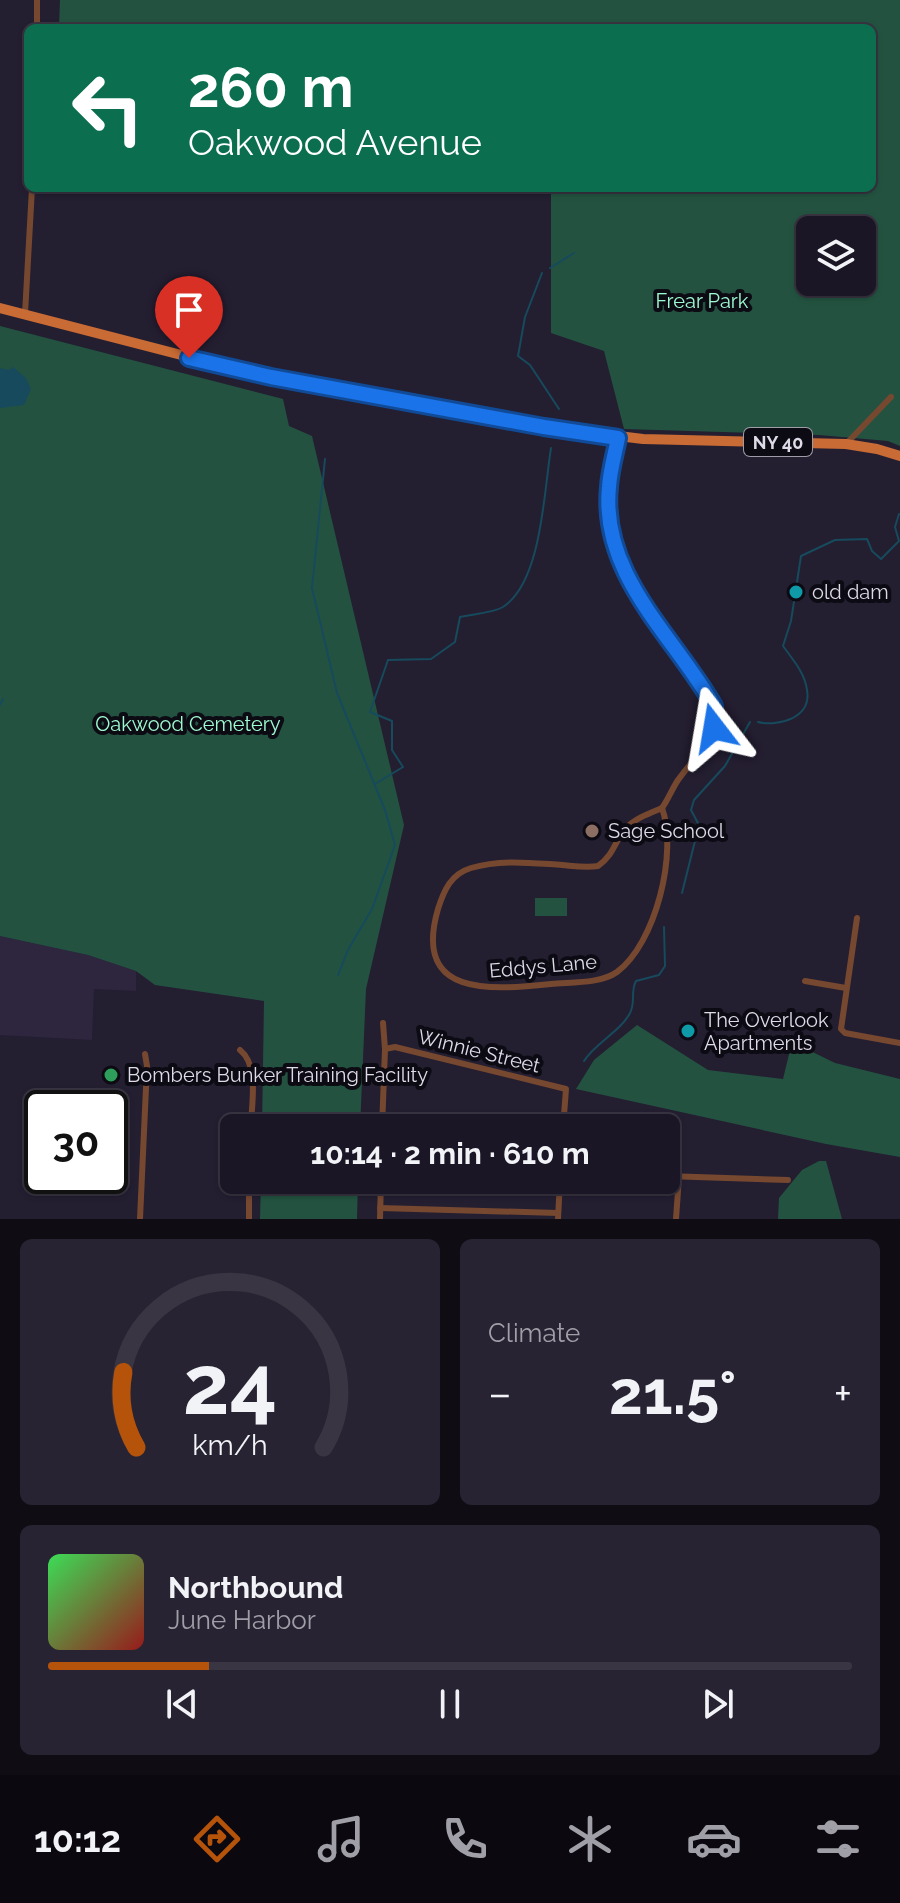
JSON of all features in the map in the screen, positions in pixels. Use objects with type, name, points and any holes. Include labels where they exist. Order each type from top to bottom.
[{"type":"main road","name":"NY 40","points":[[0,308],[247,372],[544,427],[618,438],[846,444],[900,456]]},
{"type":"street","points":[[37,0],[37,24]]},
{"type":"street","points":[[25,314],[32,192]]},
{"type":"street","points":[[846,444],[891,397]]},
{"type":"street","name":"Eddys Lane","points":[[618,438],[608,488],[612,537],[630,584],[714,706],[716,719],[710,736],[662,808],[625,829],[614,851],[598,866],[514,861],[457,873],[447,885],[436,920],[433,943],[435,957],[442,969],[451,978],[469,986],[502,989],[596,979],[619,970],[638,947],[656,907],[665,873],[667,822],[662,808]]},
{"type":"street","points":[[857,918],[841,1029],[845,1033],[900,1043]]},
{"type":"street","points":[[805,981],[846,988]]},
{"type":"street","points":[[383,1023],[383,1114]]},
{"type":"street","name":"Winnie Street","points":[[385,1049],[395,1047],[566,1089],[564,1114]]},
{"type":"street","points":[[240,1050],[249,1058],[252,1070],[251,1114]]},
{"type":"street","points":[[140,1219],[145,1054]]},
{"type":"street","points":[[680,1177],[788,1180]]},
{"type":"street","points":[[249,1194],[249,1219]]},
{"type":"street","points":[[380,1194],[380,1219]]},
{"type":"street","points":[[380,1208],[558,1216],[559,1194]]},
{"type":"street","points":[[676,1219],[678,1194]]},
{"type":"shaded area","points":[[0,936],[88,955],[136,971],[136,991],[94,989],[92,1040],[0,1035]]},
{"type":"green space","name":"Frear Park","points":[[60,0],[900,0],[900,446],[888,441],[819,435],[624,429],[604,351],[551,333],[551,192],[876,192],[876,24],[59,24]]},
{"type":"green space","name":"Oakwood Cemetery","points":[[0,326],[283,399],[289,426],[312,436],[404,825],[366,989],[361,1114],[262,1114],[264,1001],[155,985],[136,971],[88,955],[0,936]]},
{"type":"green space","points":[[535,898],[567,898],[567,916],[535,916]]},
{"type":"green space","points":[[637,1025],[708,1070],[783,1079],[792,1042],[835,1063],[900,1079],[900,1157],[826,1144],[576,1089],[594,1060]]},
{"type":"green space","points":[[819,1161],[826,1161],[842,1219],[778,1219],[779,1198],[802,1170]]},
{"type":"green space","points":[[261,1194],[358,1194],[357,1219],[260,1219]]},
{"type":"water","points":[[13,367],[26,378],[31,389],[24,405],[0,408],[0,368],[9,370]]},
{"type":"waterway","points":[[550,268],[574,253]]},
{"type":"waterway","points":[[542,273],[525,317],[518,356],[530,365],[559,409]]},
{"type":"waterway","points":[[375,784],[403,767],[392,750],[392,721],[370,712],[388,660],[431,659],[455,642],[460,617],[499,609],[516,595],[526,578],[539,534],[551,448]]},
{"type":"waterway","points":[[325,459],[312,588],[337,693],[385,810],[395,845],[372,909],[348,950],[338,975]]},
{"type":"waterway","points":[[758,722],[775,723],[792,718],[799,714],[807,700],[804,678],[783,646],[791,621],[801,556],[835,540],[867,539],[872,551],[881,559],[899,541],[895,527],[899,514]]},
{"type":"waterway","points":[[0,705],[3,699]]},
{"type":"waterway","points":[[682,893],[699,825],[691,810],[694,800],[725,766],[750,722]]},
{"type":"waterway","points":[[584,1061],[626,1020],[632,1009],[636,981],[659,975],[665,966],[664,927]]},
{"type":"place","name":"old dam","points":[[796,592]]},
{"type":"place","name":"Sage School","points":[[592,831]]},
{"type":"place","name":"The Overlook Apartments","points":[[688,1031]]},
{"type":"place","name":"Bombers Bunker Training Facility","points":[[111,1075]]},
{"type":"route","points":[[189,358],[271,377],[618,438],[608,488],[612,537],[630,584],[714,706],[714,728]]}]
